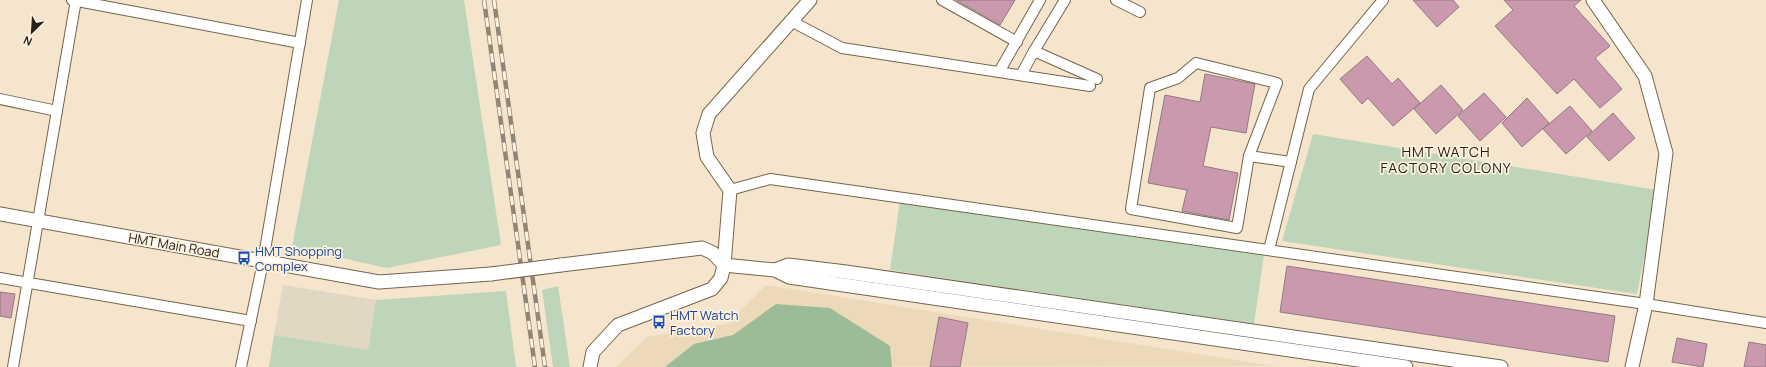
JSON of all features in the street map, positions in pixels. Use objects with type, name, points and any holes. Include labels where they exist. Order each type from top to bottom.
[{"type":"street","points":[[13,367],[39,221],[74,0],[300,43]]},
{"type":"street","points":[[241,367],[263,262],[307,0]]},
{"type":"street","points":[[590,367],[593,352],[618,325],[712,289],[721,278],[724,265],[730,190],[707,157],[703,133],[707,120],[709,114],[810,0]]},
{"type":"street","points":[[942,0],[1017,42]]},
{"type":"street","points":[[1000,72],[1040,0]]},
{"type":"street","points":[[1021,76],[1065,0]]},
{"type":"street","points":[[1116,0],[1140,12]]},
{"type":"street","points":[[1269,250],[1309,89],[1383,0]]},
{"type":"street","points":[[1593,0],[1645,76],[1666,153],[1646,304],[1632,367]]},
{"type":"street","points":[[791,21],[842,48],[1021,76],[1093,82],[1034,52]]},
{"type":"street","points":[[1196,63],[1277,83],[1249,156],[1237,228],[1131,209],[1150,88],[1178,78],[1196,63]]},
{"type":"street","points":[[0,99],[57,111]]},
{"type":"street","points":[[1249,156],[1291,162]]},
{"type":"street","points":[[730,190],[770,178],[1646,304],[1766,323]]},
{"type":"street","name":"HMT Main Road","points":[[0,214],[380,282],[491,274],[702,248],[713,253],[724,265]]},
{"type":"street","points":[[724,265],[775,270],[788,277],[1406,367]]},
{"type":"street","points":[[775,270],[788,265],[846,272],[1441,362],[1501,367]]},
{"type":"street","points":[[0,278],[250,321]]},
{"type":"shaded area","name":"HMT Shopping Complex","points":[[283,285],[376,300],[368,351],[274,335]]},
{"type":"shaded area","name":"HMT Watch Factory","points":[[766,285],[1273,366],[616,367],[647,337],[727,324]]},
{"type":"green space","points":[[339,0],[464,0],[501,245],[387,268],[292,247]]},
{"type":"green space","points":[[1313,134],[1657,190],[1637,294],[1282,241]]},
{"type":"green space","points":[[900,201],[1264,255],[1254,324],[890,270]]},
{"type":"green space","points":[[558,286],[570,367],[553,367],[542,290]]},
{"type":"green space","points":[[506,291],[516,367],[269,367],[274,335],[368,350],[376,300]]},
{"type":"green space","points":[[776,304],[830,308],[890,346],[892,367],[665,367],[694,344],[733,335]]},
{"type":"building","points":[[956,0],[1015,0],[1000,25]]},
{"type":"building","points":[[1413,0],[1453,0],[1459,7],[1437,27]]},
{"type":"building","points":[[1504,0],[1581,0],[1574,6],[1610,46],[1595,58],[1622,89],[1600,108],[1574,79],[1557,94],[1495,26],[1513,10]]},
{"type":"building","points":[[1367,56],[1392,84],[1398,78],[1420,103],[1393,126],[1368,98],[1362,104],[1340,79]]},
{"type":"building","points":[[1205,74],[1255,84],[1246,133],[1211,127],[1203,166],[1238,173],[1229,220],[1182,211],[1187,190],[1148,183],[1165,95],[1200,102]]},
{"type":"building","points":[[1441,85],[1463,110],[1436,134],[1414,109]]},
{"type":"building","points":[[1484,93],[1506,117],[1480,141],[1458,116]]},
{"type":"building","points":[[1527,98],[1549,123],[1522,147],[1502,123]]},
{"type":"building","points":[[1570,106],[1592,131],[1566,154],[1543,129]]},
{"type":"building","points":[[1613,113],[1635,138],[1609,161],[1587,137]]},
{"type":"building","points":[[1287,266],[1615,316],[1608,362],[1280,312]]},
{"type":"building","points":[[0,292],[15,294],[11,318],[0,316]]},
{"type":"building","points":[[939,317],[968,323],[960,367],[930,367]]},
{"type":"building","points":[[1677,338],[1707,344],[1703,367],[1672,362]]},
{"type":"building","points":[[1749,342],[1766,345],[1766,367],[1744,367]]},
{"type":"railway","points":[[484,0],[535,367]]},
{"type":"railway","points":[[494,0],[545,367]]},
{"type":"place","name":"HMT Shopping Complex","points":[[244,258]]},
{"type":"place","name":"HMT Watch Factory","points":[[659,322]]},
{"type":"district","name":"HMT WATCH FACTORY COLONY","points":[[1446,160]]}]
